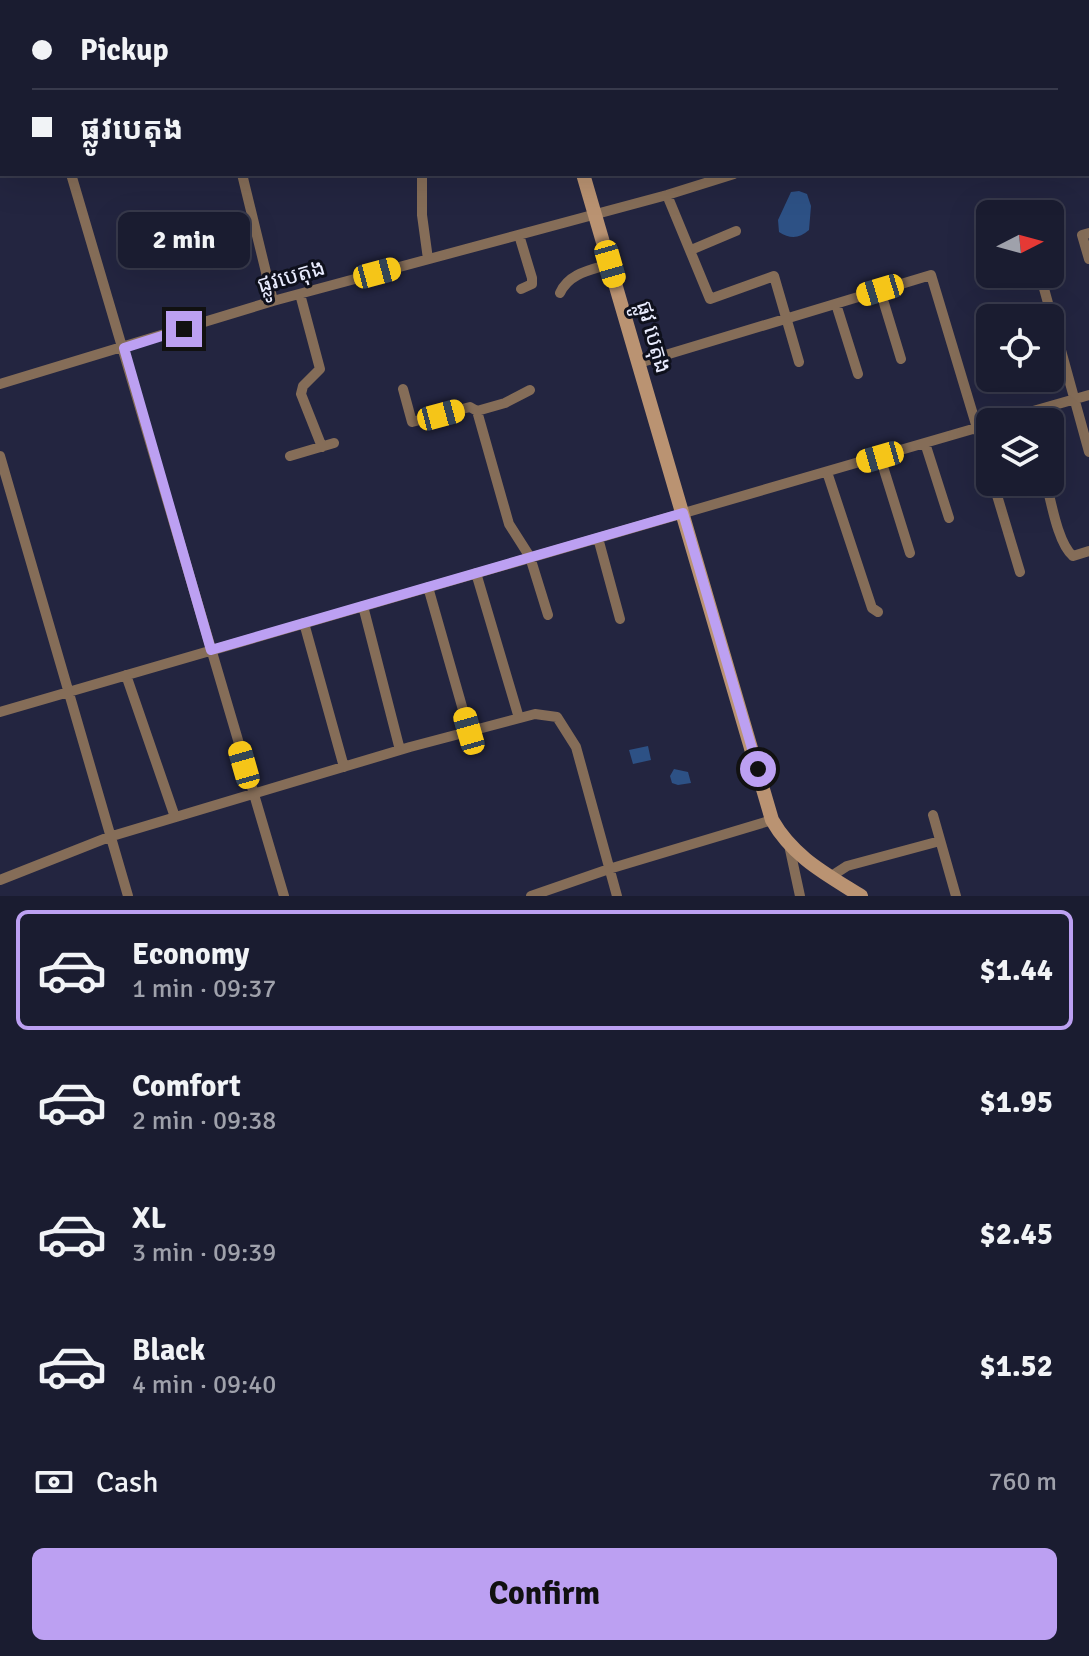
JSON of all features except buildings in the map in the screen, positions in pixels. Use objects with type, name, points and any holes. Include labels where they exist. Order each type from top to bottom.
[{"type":"street","points":[[72,176],[284,896]]},
{"type":"street","points":[[242,176],[273,301]]},
{"type":"street","points":[[422,176],[422,215],[428,259]]},
{"type":"street","name":"ផ្លូវ បេតុង","points":[[584,176],[772,820],[807,864],[861,896]]},
{"type":"street","name":"ផ្លូវបេតុង","points":[[0,384],[273,301],[728,176]]},
{"type":"street","points":[[667,195],[710,299],[774,276],[799,362]]},
{"type":"street","points":[[691,250],[736,231]]},
{"type":"street","points":[[1089,233],[1082,235],[1089,259]]},
{"type":"street","points":[[519,235],[532,278],[532,284],[521,289]]},
{"type":"street","points":[[560,293],[564,284],[583,272],[610,264]]},
{"type":"street","points":[[639,363],[931,275],[976,424]]},
{"type":"street","points":[[1044,288],[1089,452]]},
{"type":"street","points":[[880,290],[901,359]]},
{"type":"street","points":[[300,294],[320,369],[303,386],[301,394],[322,447]]},
{"type":"street","points":[[836,304],[858,374]]},
{"type":"street","points":[[403,389],[412,422],[470,407],[477,411],[509,524],[530,557],[548,615]]},
{"type":"street","points":[[477,411],[505,403],[530,390]]},
{"type":"street","points":[[1052,408],[1089,395]]},
{"type":"street","points":[[0,712],[976,427]]},
{"type":"street","points":[[290,456],[334,443]]},
{"type":"street","points":[[925,443],[949,518]]},
{"type":"street","points":[[0,456],[128,896]]},
{"type":"street","points":[[880,457],[910,553]]},
{"type":"street","points":[[827,472],[872,608],[878,612]]},
{"type":"street","points":[[997,496],[1020,572]]},
{"type":"street","points":[[1050,496],[1069,552],[1073,556],[1089,551]]},
{"type":"street","points":[[598,538],[620,619]]},
{"type":"street","points":[[476,573],[519,718]]},
{"type":"street","points":[[428,587],[469,731]]},
{"type":"street","points":[[363,606],[400,750]]},
{"type":"street","points":[[304,623],[344,767]]},
{"type":"street","points":[[126,675],[175,817]]},
{"type":"street","points":[[0,880],[109,837],[400,750],[535,714],[557,717],[573,740],[617,896]]},
{"type":"street","points":[[933,815],[956,896]]},
{"type":"street","points":[[531,896],[772,820]]},
{"type":"street","points":[[830,877],[847,866],[940,841]]},
{"type":"street","points":[[789,845],[800,896]]},
{"type":"water","points":[[791,192],[807,194],[811,206],[809,230],[791,237],[779,232],[778,220]]},
{"type":"water","points":[[648,746],[651,760],[633,764],[629,750]]},
{"type":"water","points":[[674,769],[688,772],[691,783],[672,783],[670,776]]},
{"type":"route","points":[[184,329],[124,348],[211,650],[683,513],[758,769]]}]
